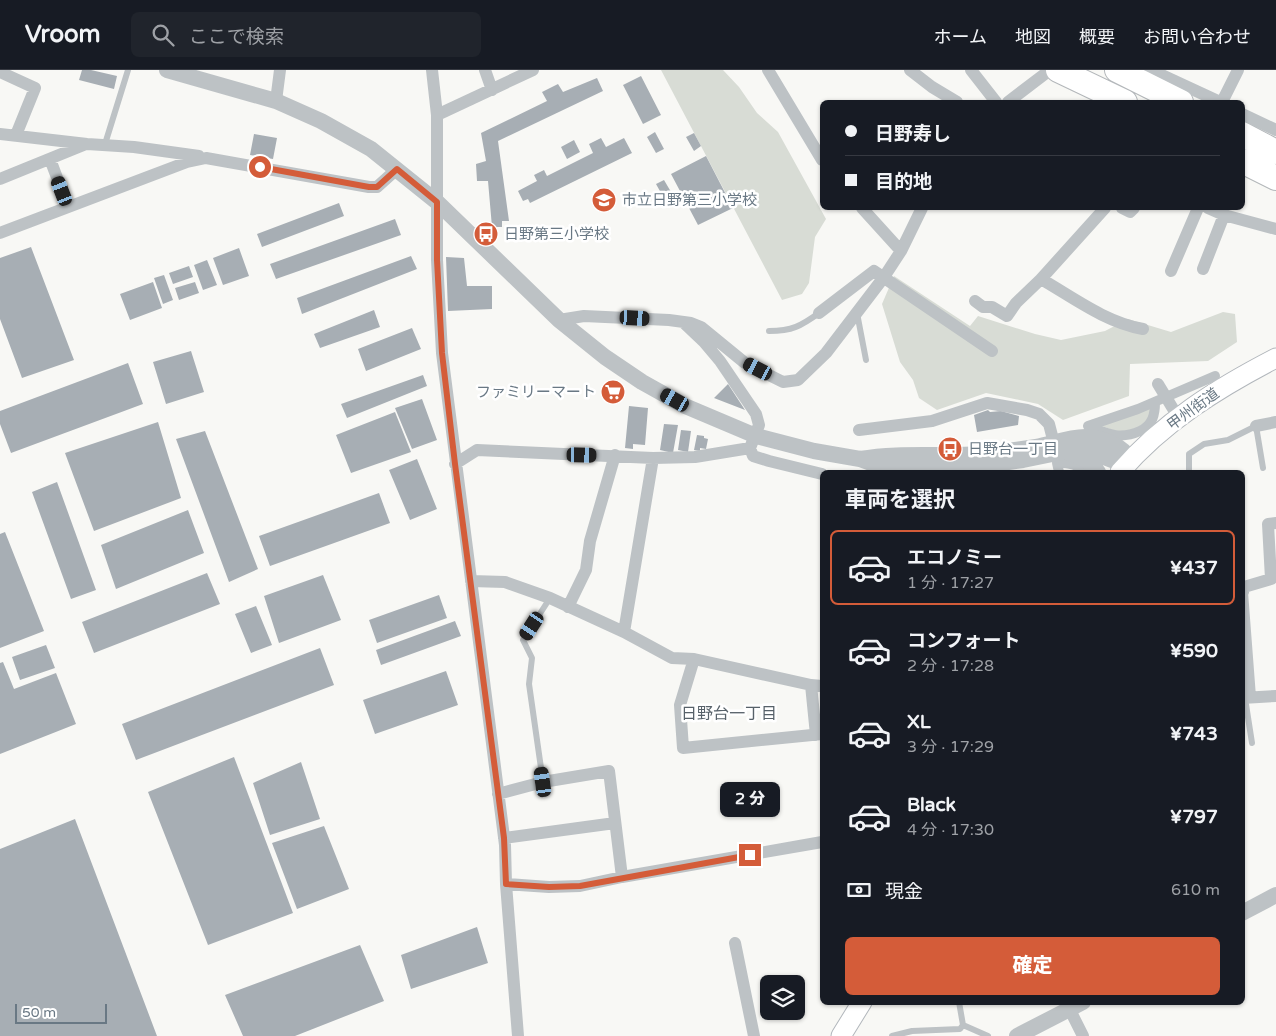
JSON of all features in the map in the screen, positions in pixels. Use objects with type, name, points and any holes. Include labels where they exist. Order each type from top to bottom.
[{"type":"highway","points":[[1058,70],[1121,100]]},
{"type":"highway","points":[[1117,70],[1177,100]]},
{"type":"highway","points":[[1245,136],[1276,152]]},
{"type":"highway","points":[[1245,162],[1276,178]]},
{"type":"main road","name":"甲州街道","points":[[1125,466],[1178,417],[1206,397],[1276,358]]},
{"type":"main road","points":[[841,1036],[860,1005]]},
{"type":"street","points":[[167,70],[276,101],[304,112],[371,149],[437,202],[559,320],[605,357],[642,382],[753,442],[860,458],[879,466],[931,468],[981,466],[1023,460],[1055,448],[1089,451],[1125,466]]},
{"type":"street","points":[[276,101],[280,70]]},
{"type":"street","points":[[432,70],[437,115],[437,260],[442,353],[504,838],[518,1036]]},
{"type":"street","points":[[485,70],[492,90]]},
{"type":"street","points":[[437,115],[533,70]]},
{"type":"street","points":[[768,70],[820,157]]},
{"type":"street","points":[[910,70],[953,100]]},
{"type":"street","points":[[971,70],[994,100]]},
{"type":"street","points":[[1011,100],[1050,70]]},
{"type":"street","points":[[1151,70],[1217,100]]},
{"type":"street","points":[[1222,100],[1238,70]]},
{"type":"street","points":[[0,72],[35,88],[16,135]]},
{"type":"street","points":[[1245,115],[1276,130]]},
{"type":"street","points":[[0,134],[87,144],[105,144],[206,158],[369,187],[377,187],[397,169]]},
{"type":"street","points":[[0,179],[87,144]]},
{"type":"street","points":[[0,233],[187,162],[206,158]]},
{"type":"street","points":[[50,159],[68,207]]},
{"type":"street","points":[[864,210],[901,251]]},
{"type":"street","points":[[559,320],[584,316],[681,321],[701,327],[745,363],[783,382],[798,380],[826,353],[884,277],[901,251],[921,210]]},
{"type":"street","points":[[975,301],[983,307],[992,307],[1007,316],[1016,303],[1041,279],[1102,210]]},
{"type":"street","points":[[1171,271],[1197,210]]},
{"type":"street","points":[[1213,210],[1276,229]]},
{"type":"street","points":[[1203,270],[1224,214]]},
{"type":"street","points":[[819,312],[874,271],[992,351]]},
{"type":"street","points":[[1041,279],[1109,319],[1129,327],[1143,329]]},
{"type":"street","points":[[681,321],[704,342],[737,385],[756,414],[760,424],[753,442],[753,456],[820,473]]},
{"type":"street","points":[[1161,399],[1152,421],[1146,428],[1130,436],[1120,436],[1088,426],[1138,409],[1161,399],[1215,376]]},
{"type":"street","points":[[1158,384],[1161,399],[1178,417]]},
{"type":"street","points":[[859,430],[932,421],[987,403],[1039,414],[1049,424],[1055,448]]},
{"type":"street","points":[[1256,426],[1276,422]]},
{"type":"street","points":[[455,464],[477,450],[653,458],[695,457],[753,442]]},
{"type":"street","points":[[1055,448],[1083,458],[1096,470]]},
{"type":"street","points":[[568,607],[586,570],[590,541],[615,456]]},
{"type":"street","points":[[624,632],[653,458]]},
{"type":"street","points":[[1059,470],[1057,463],[1062,462],[1085,470]]},
{"type":"street","points":[[1245,587],[1271,578],[1268,524],[1276,522]]},
{"type":"street","points":[[471,581],[505,582],[550,598],[624,632],[672,658],[694,659],[817,686],[819,735],[684,748],[680,705],[694,659]]},
{"type":"street","points":[[1245,663],[1246,698],[1276,696]]},
{"type":"street","points":[[498,794],[543,782],[608,771],[622,877]]},
{"type":"street","points":[[504,838],[614,823]]},
{"type":"street","points":[[506,884],[549,887],[580,886],[820,842]]},
{"type":"street","points":[[1245,911],[1276,895]]},
{"type":"street","points":[[735,942],[754,1036]]},
{"type":"street","points":[[1017,1036],[1068,1009],[1083,1036]]},
{"type":"lane","points":[[105,144],[128,70]]},
{"type":"lane","points":[[769,331],[785,331],[801,326],[819,312]]},
{"type":"lane","points":[[856,312],[866,360]]},
{"type":"lane","points":[[1189,470],[1189,454],[1204,444],[1228,440],[1256,426],[1263,468]]},
{"type":"lane","points":[[543,782],[528,684],[532,658],[523,640],[550,598]]},
{"type":"lane","points":[[1246,698],[1252,743]]},
{"type":"lane","points":[[892,1036],[912,1031],[960,1030],[963,1025],[960,1005]]},
{"type":"lane","points":[[963,1025],[988,1036]]},
{"type":"shaded area","points":[[661,70],[723,70],[739,87],[757,113],[778,132],[826,219],[815,237],[809,283],[802,294],[782,300]]},
{"type":"shaded area","points":[[894,276],[970,326],[978,316],[1061,340],[1105,331],[1128,319],[1171,332],[1223,312],[1235,314],[1237,342],[1208,361],[1130,364],[1129,396],[1063,420],[1038,404],[986,393],[937,410],[919,398],[913,380],[900,362],[882,304]]},
{"type":"shaded area","points":[[1151,407],[1149,418],[1138,428],[1121,433],[1102,426]]},
{"type":"building","points":[[82,70],[91,70],[117,76],[114,89],[79,80]]},
{"type":"building","points":[[641,76],[661,115],[643,124],[623,85]]},
{"type":"building","points":[[597,78],[603,91],[498,141],[509,221],[502,221],[502,227],[492,227],[488,181],[477,181],[476,164],[486,161],[481,133],[547,101],[542,92],[558,84],[563,92]]},
{"type":"building","points":[[655,132],[664,149],[656,153],[647,137]]},
{"type":"building","points":[[694,133],[701,146],[694,151],[686,137]]},
{"type":"building","points":[[254,134],[277,138],[273,159],[250,155]]},
{"type":"building","points":[[601,138],[606,147],[624,138],[632,153],[530,203],[528,199],[523,201],[518,191],[537,181],[534,175],[544,170],[547,176],[593,153],[589,144]]},
{"type":"building","points":[[574,140],[580,152],[567,159],[561,147]]},
{"type":"building","points":[[706,156],[733,208],[698,225],[671,174]]},
{"type":"building","points":[[664,180],[674,197],[666,202],[656,184]]},
{"type":"building","points":[[339,203],[344,216],[262,247],[257,234]]},
{"type":"building","points":[[395,219],[401,235],[276,279],[270,264]]},
{"type":"building","points":[[31,247],[74,360],[22,378],[0,319],[0,258]]},
{"type":"building","points":[[239,248],[249,276],[223,285],[213,258]]},
{"type":"building","points":[[411,256],[417,269],[302,314],[297,298]]},
{"type":"building","points":[[446,257],[464,258],[467,286],[492,286],[492,309],[448,311]]},
{"type":"building","points":[[207,260],[217,285],[203,290],[194,265]]},
{"type":"building","points":[[189,266],[193,277],[173,284],[169,273]]},
{"type":"building","points":[[164,275],[173,300],[163,304],[154,278]]},
{"type":"building","points":[[153,282],[162,308],[130,320],[120,294]]},
{"type":"building","points":[[195,282],[199,293],[179,300],[175,288]]},
{"type":"building","points":[[374,310],[380,327],[320,348],[314,334]]},
{"type":"building","points":[[412,328],[421,349],[366,371],[358,349]]},
{"type":"building","points":[[191,351],[204,392],[166,404],[153,362]]},
{"type":"building","points":[[128,363],[143,404],[11,453],[0,424],[0,411]]},
{"type":"building","points":[[423,375],[427,386],[347,418],[341,404]]},
{"type":"building","points":[[728,384],[745,410],[714,398]]},
{"type":"building","points":[[422,399],[437,440],[412,449],[395,408]]},
{"type":"building","points":[[629,406],[648,408],[645,445],[633,444],[633,449],[625,448]]},
{"type":"building","points":[[988,410],[990,412],[1001,411],[1019,416],[1018,425],[977,432],[974,415]]},
{"type":"building","points":[[395,412],[411,452],[351,473],[336,435]]},
{"type":"building","points":[[158,422],[181,498],[94,531],[65,453]]},
{"type":"building","points":[[664,424],[678,425],[673,453],[660,450]]},
{"type":"building","points":[[681,430],[691,431],[688,452],[678,450]]},
{"type":"building","points":[[205,431],[258,569],[229,582],[176,439]]},
{"type":"building","points":[[697,435],[708,439],[706,449],[694,450]]},
{"type":"building","points":[[417,459],[437,509],[410,520],[389,470]]},
{"type":"building","points":[[57,482],[96,590],[71,599],[32,492]]},
{"type":"building","points":[[379,493],[390,523],[270,566],[259,536]]},
{"type":"building","points":[[188,510],[204,553],[116,589],[101,545]]},
{"type":"building","points":[[5,532],[44,631],[0,648],[0,534]]},
{"type":"building","points":[[207,573],[220,604],[94,653],[82,622]]},
{"type":"building","points":[[323,575],[341,620],[279,643],[264,596]]},
{"type":"building","points":[[439,595],[447,618],[377,643],[369,620]]},
{"type":"building","points":[[256,606],[272,645],[251,653],[235,614]]},
{"type":"building","points":[[455,621],[461,636],[381,665],[376,650]]},
{"type":"building","points":[[46,645],[55,668],[20,680],[12,657]]},
{"type":"building","points":[[320,648],[334,685],[136,760],[122,724]]},
{"type":"building","points":[[3,662],[14,689],[56,673],[76,724],[0,754],[0,663]]},
{"type":"building","points":[[446,671],[458,705],[375,734],[363,700]]},
{"type":"building","points":[[234,757],[293,913],[208,945],[148,792]]},
{"type":"building","points":[[301,762],[320,819],[270,835],[253,783]]},
{"type":"building","points":[[75,819],[157,1036],[0,1036],[0,849]]},
{"type":"building","points":[[324,826],[349,889],[297,909],[272,843]]},
{"type":"building","points":[[477,927],[488,963],[411,989],[401,955]]},
{"type":"building","points":[[360,945],[384,1001],[295,1036],[243,1036],[225,995]]},
{"type":"place","name":"市立日野第三小学校","points":[[604,200]]},
{"type":"place","name":"日野第三小学校","points":[[486,234]]},
{"type":"place","name":"ファミリーマート","points":[[613,392]]},
{"type":"place","name":"日野台一丁目","points":[[950,449]]},
{"type":"district","name":"日野台一丁目","points":[[729,713]]},
{"type":"route","points":[[260,167],[369,187],[377,187],[397,169],[437,202],[437,260],[442,353],[505,845],[506,884],[549,887],[580,886],[750,855]]}]
